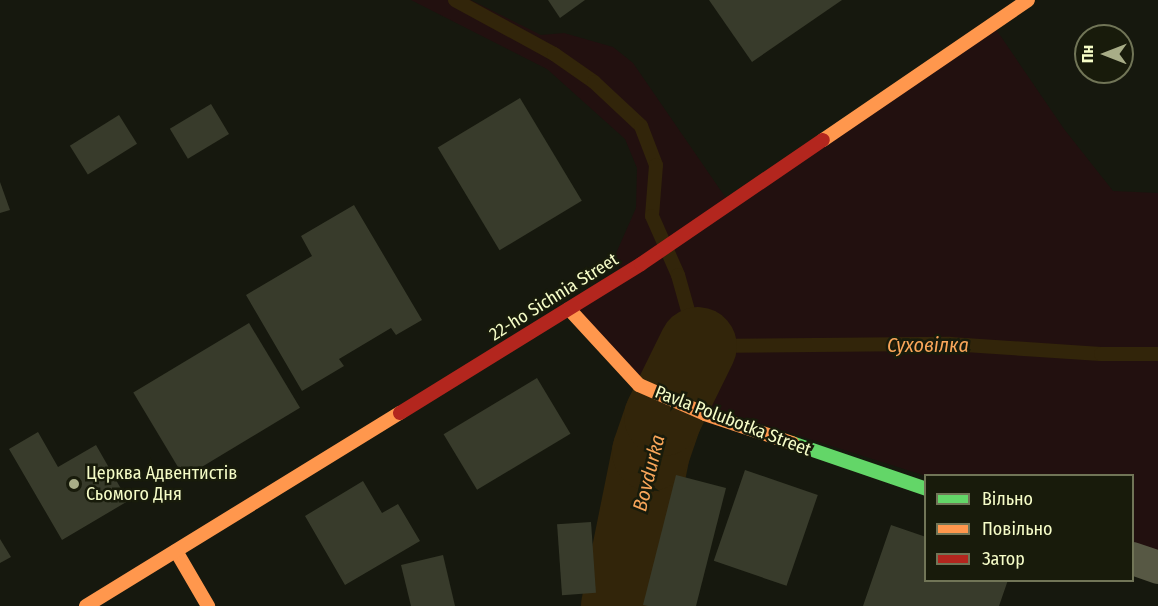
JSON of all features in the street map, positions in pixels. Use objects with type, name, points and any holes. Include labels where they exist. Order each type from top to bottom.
[{"type":"main road","name":"22-ho Sichnia Street","points":[[86,606],[641,264],[1028,0]]},
{"type":"main road","name":"Pavla Polubotka Street","points":[[569,309],[639,385],[691,408],[924,488]]},
{"type":"main road","points":[[176,551],[208,606]]},
{"type":"street","points":[[1134,559],[1158,567]]},
{"type":"shaded area","points":[[411,0],[471,0],[541,35],[564,33],[613,47],[633,63],[730,204],[993,25],[1064,129],[1113,191],[1158,193],[1158,567],[1134,558],[1134,474],[924,475],[639,385],[569,309],[624,275],[614,258],[636,208],[637,168],[625,139],[547,69]]},
{"type":"shaded area","points":[[652,403],[679,415],[664,458],[632,606],[606,606],[638,446]]},
{"type":"building","points":[[548,0],[585,0],[560,18]]},
{"type":"building","points":[[709,0],[842,0],[752,62]]},
{"type":"building","points":[[520,98],[582,201],[500,250],[438,147]]},
{"type":"building","points":[[211,104],[229,134],[188,159],[170,129]]},
{"type":"building","points":[[119,115],[137,144],[88,175],[70,146]]},
{"type":"building","points":[[0,182],[10,210],[0,213]]},
{"type":"building","points":[[354,205],[422,320],[396,335],[391,328],[339,359],[344,366],[302,391],[246,295],[312,256],[301,236]]},
{"type":"building","points":[[249,323],[300,408],[184,477],[133,393]]},
{"type":"building","points":[[537,378],[570,434],[477,490],[444,434]]},
{"type":"building","name":"Церква Адвентистів Сьомого Дня","points":[[38,432],[58,467],[96,445],[128,501],[62,540],[9,449]]},
{"type":"building","points":[[745,470],[818,495],[787,586],[714,561]]},
{"type":"building","points":[[676,475],[726,488],[696,606],[643,605]]},
{"type":"building","points":[[363,481],[382,513],[398,504],[420,541],[345,585],[305,516]]},
{"type":"building","points":[[591,522],[596,593],[562,595],[557,524]]},
{"type":"building","points":[[891,525],[924,536],[924,582],[1007,582],[999,606],[863,606]]},
{"type":"building","points":[[0,539],[11,557],[0,563]]},
{"type":"building","points":[[443,555],[455,606],[411,606],[401,565]]},
{"type":"waterway","name":"Суховілка","points":[[455,0],[554,54],[594,82],[641,126],[656,165],[652,216],[678,275],[698,346],[950,344],[1101,354],[1158,354]]},
{"type":"waterway","name":"Bovdurka","points":[[620,606],[651,452],[663,417],[698,346]]},
{"type":"traffic: fast","points":[[792,443],[924,488]]},
{"type":"traffic: slow","points":[[823,140],[1028,0]]},
{"type":"traffic: slow","points":[[569,309],[639,385],[705,414],[792,443]]},
{"type":"traffic: slow","points":[[86,606],[400,413]]},
{"type":"traffic: slow","points":[[176,551],[208,606]]},
{"type":"traffic: jam","points":[[400,413],[641,264],[823,140]]},
{"type":"place","name":"Церква Адвентистів Сьомого Дня","points":[[74,484]]}]
